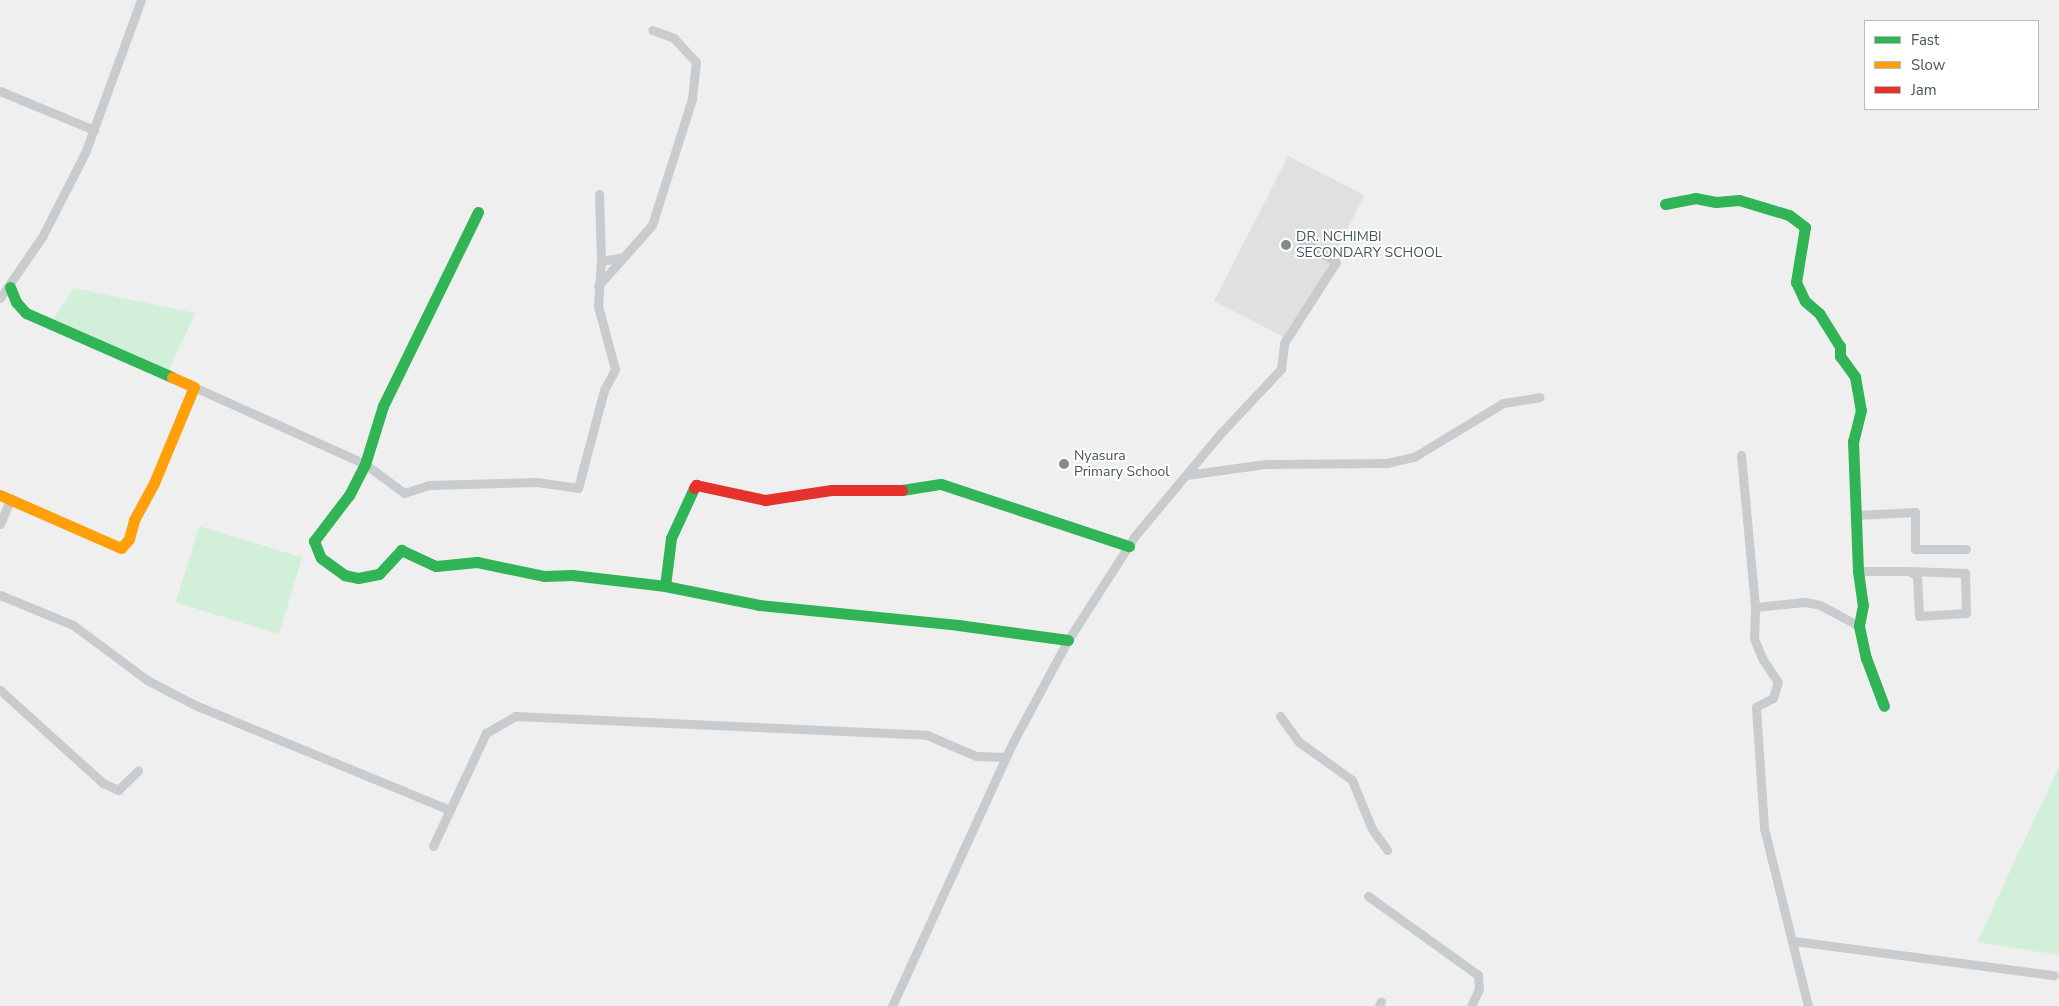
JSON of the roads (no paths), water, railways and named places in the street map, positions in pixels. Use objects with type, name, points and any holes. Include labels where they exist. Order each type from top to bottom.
[{"type":"street","points":[[0,298],[42,237],[94,130],[141,0]]},
{"type":"street","points":[[598,286],[652,225],[695,83],[696,62],[689,53],[674,38],[652,30]]},
{"type":"street","points":[[0,91],[94,130]]},
{"type":"street","points":[[10,286],[16,302],[26,313],[365,464],[404,493],[429,484],[537,482],[578,488],[604,390],[615,369],[598,306],[601,261],[599,194]]},
{"type":"street","points":[[1665,204],[1696,198],[1716,202],[1739,200],[1789,215],[1805,227],[1797,261],[1796,282],[1805,301],[1819,313],[1840,346],[1840,356],[1855,378],[1861,410],[1854,441],[1858,572],[1863,605],[1859,626],[1866,658],[1884,706]]},
{"type":"street","points":[[478,212],[434,307],[383,406],[365,464],[349,495],[314,541],[321,558],[344,575],[358,578],[379,574],[401,550],[436,566],[477,562],[544,576],[572,575],[665,586],[759,605],[958,625],[1068,640]]},
{"type":"street","points":[[892,1006],[1006,757],[1068,640],[1129,546],[1186,475],[1281,370],[1284,343],[1336,262],[1301,240]]},
{"type":"street","points":[[601,261],[624,257]]},
{"type":"street","points":[[0,494],[121,548],[129,539],[134,520],[154,483],[194,387]]},
{"type":"street","points":[[1186,475],[1266,464],[1387,463],[1414,457],[1503,403],[1540,397]]},
{"type":"street","points":[[1741,455],[1755,608],[1754,639],[1763,660],[1778,682],[1773,698],[1756,707],[1764,828],[1794,941],[1808,1006]]},
{"type":"street","points":[[665,586],[671,538],[696,485],[765,500],[831,490],[907,490],[941,484],[1129,546]]},
{"type":"street","points":[[0,524],[11,498]]},
{"type":"street","points":[[1856,515],[1915,512],[1915,550],[1966,549]]},
{"type":"street","points":[[1858,572],[1908,571],[1965,573],[1966,613],[1919,616],[1917,575],[1908,571]]},
{"type":"street","points":[[0,595],[73,625],[148,680],[195,705],[450,810]]},
{"type":"street","points":[[1755,608],[1805,602],[1820,604],[1859,626]]},
{"type":"street","points":[[0,690],[103,783],[118,790],[138,771]]},
{"type":"street","points":[[433,846],[486,733],[515,716],[927,736],[976,756],[1006,757]]},
{"type":"street","points":[[1280,716],[1299,742],[1352,780],[1372,830],[1386,850]]},
{"type":"street","points":[[1368,896],[1478,975],[1479,989],[1471,1006]]},
{"type":"street","points":[[1794,941],[2054,975]]},
{"type":"place","name":"DR. NCHIMBI SECONDARY SCHOOL","points":[[1286,245]]},
{"type":"place","name":"Nyasura Primary School","points":[[1064,464]]}]
